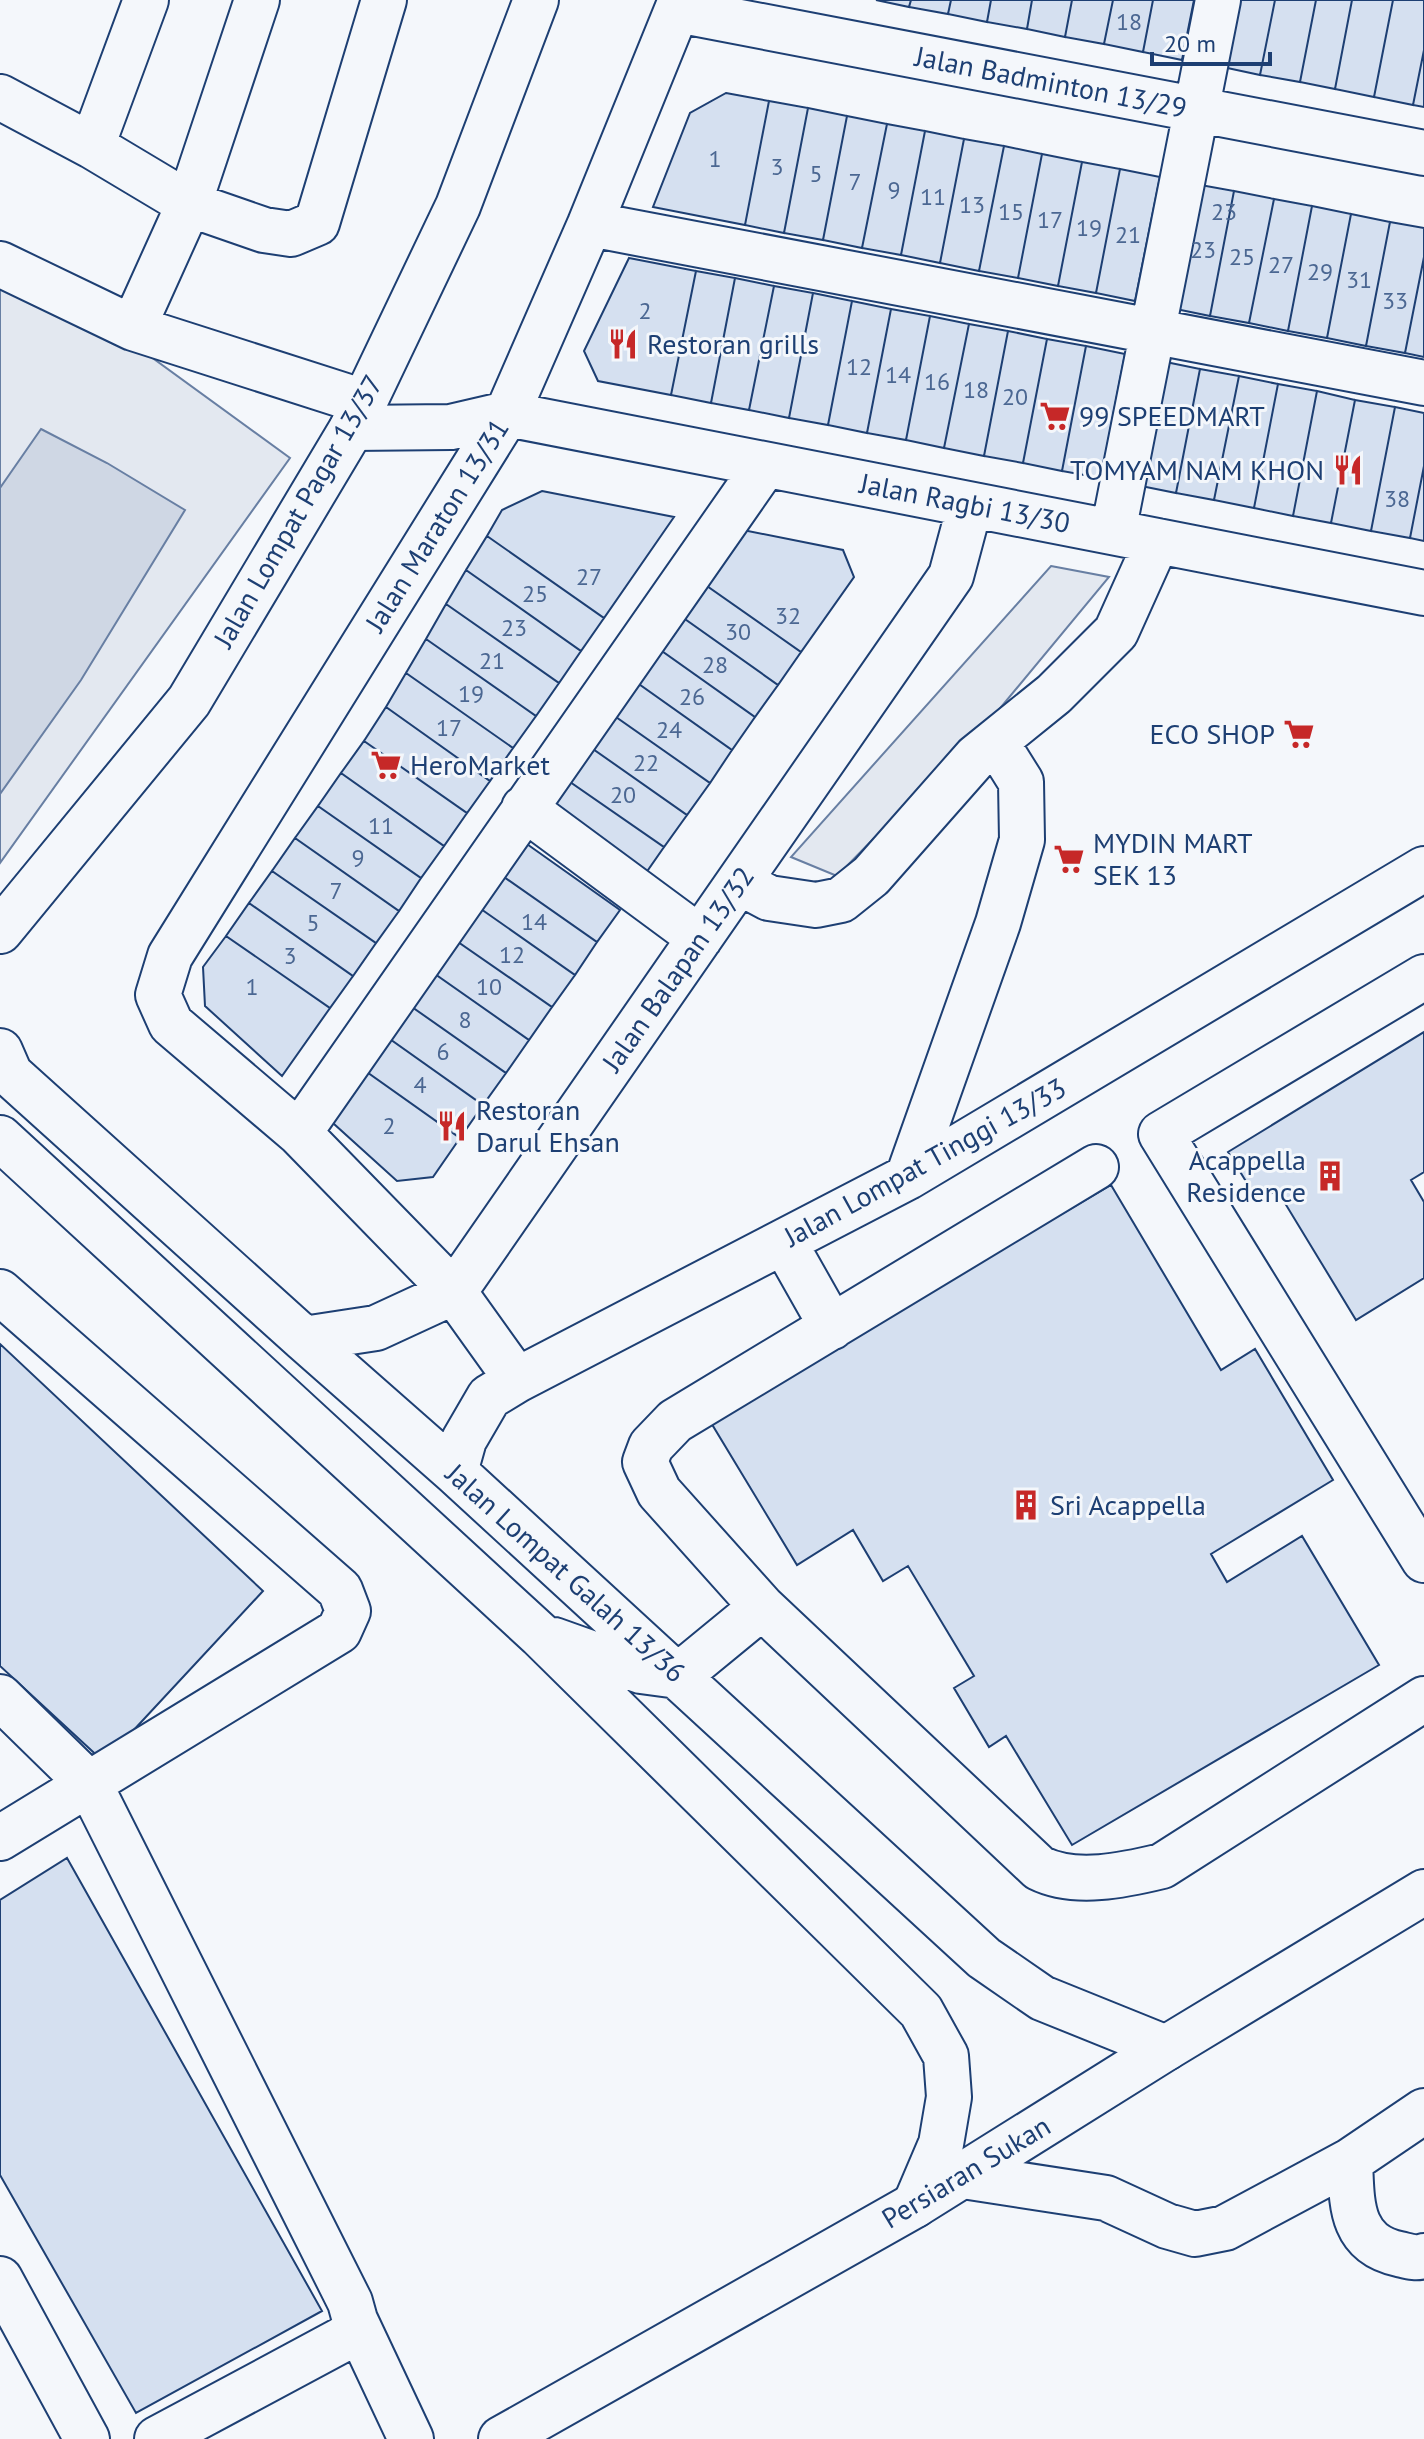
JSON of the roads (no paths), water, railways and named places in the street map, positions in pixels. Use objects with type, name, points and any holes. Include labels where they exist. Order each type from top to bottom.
[{"type":"street","points":[[92,146],[146,0]]},
{"type":"street","points":[[133,328],[189,204],[257,0]]},
{"type":"street","points":[[0,97],[92,146],[189,204],[264,230],[291,234],[317,223],[384,0]]},
{"type":"street","name":"Jalan Lompat Pagar 13/37","points":[[0,931],[189,701],[358,415],[458,206],[536,0]]},
{"type":"street","points":[[1113,532],[1218,0]]},
{"type":"street","name":"Jalan Badminton 13/29","points":[[679,5],[1424,153]]},
{"type":"street","name":"Jalan Maraton 13/31","points":[[299,1133],[171,1024],[158,995],[170,956],[507,414],[590,224],[679,5]]},
{"type":"street","points":[[590,224],[1424,383]]},
{"type":"street","points":[[0,264],[133,328],[358,415],[451,427],[507,414]]},
{"type":"street","name":"Jalan Ragbi 13/30","points":[[507,414],[1424,593]]},
{"type":"street","points":[[517,1380],[454,1292],[299,1133],[765,465]]},
{"type":"street","name":"Jalan Balapan 13/32","points":[[454,1292],[951,576],[970,505]]},
{"type":"street","points":[[739,882],[769,898],[816,905],[841,900],[871,876],[976,757],[1054,694],[1116,632],[1157,541]]},
{"type":"street","points":[[908,1177],[998,923],[1022,840],[1021,782],[996,742]]},
{"type":"street","points":[[524,808],[700,938]]},
{"type":"street","name":"Jalan Lompat Tinggi 13/33","points":[[455,1472],[464,1440],[489,1397],[908,1177],[1424,869]]},
{"type":"street","points":[[1424,977],[1161,1134],[1424,1560]]},
{"type":"street","name":"Jalan Lompat Galah 13/36","points":[[0,1051],[10,1074],[455,1472],[984,1958],[1042,1998],[1166,2048]]},
{"type":"street","points":[[0,1138],[540,1635],[921,2011],[946,2056],[949,2097],[941,2144],[915,2205]]},
{"type":"street","points":[[1096,1167],[675,1421],[651,1446],[645,1462],[659,1492],[762,1607],[1039,1868],[1055,1876],[1119,1876],[1162,1866],[1424,1699]]},
{"type":"street","points":[[784,1242],[832,1327]]},
{"type":"street","points":[[0,1292],[340,1590],[348,1611],[339,1631],[0,1838]]},
{"type":"street","points":[[304,1339],[376,1328],[454,1292]]},
{"type":"street","points":[[540,1635],[641,1671],[678,1676],[762,1607]]},
{"type":"street","points":[[0,1697],[90,1785],[350,2302],[355,2320],[411,2439]]},
{"type":"street","name":"Persiaran Sukan","points":[[501,2439],[915,2205],[1424,1892]]},
{"type":"street","points":[[963,2176],[1106,2198],[1167,2226],[1195,2234],[1225,2228],[1350,2161],[1424,2111]]},
{"type":"street","points":[[1350,2161],[1353,2211],[1361,2233],[1387,2252],[1417,2258],[1424,2256]]},
{"type":"street","points":[[0,2279],[87,2439]]},
{"type":"street","points":[[157,2439],[349,2336],[355,2320]]},
{"type":"place","name":"Restoran grills","points":[[623,344]]},
{"type":"place","name":"99 SPEEDMART","points":[[1055,416]]},
{"type":"place","name":"TOMYAM NAM KHON","points":[[1348,470]]},
{"type":"place","name":"ECO SHOP","points":[[1299,734]]},
{"type":"place","name":"HeroMarket","points":[[386,765]]},
{"type":"place","name":"MYDIN MART SEK 13","points":[[1069,859]]},
{"type":"place","name":"Restoran Darul Ehsan","points":[[452,1126]]},
{"type":"place","name":"Acappella Residence","points":[[1330,1176]]},
{"type":"place","name":"Sri Acappella","points":[[1026,1505]]}]
